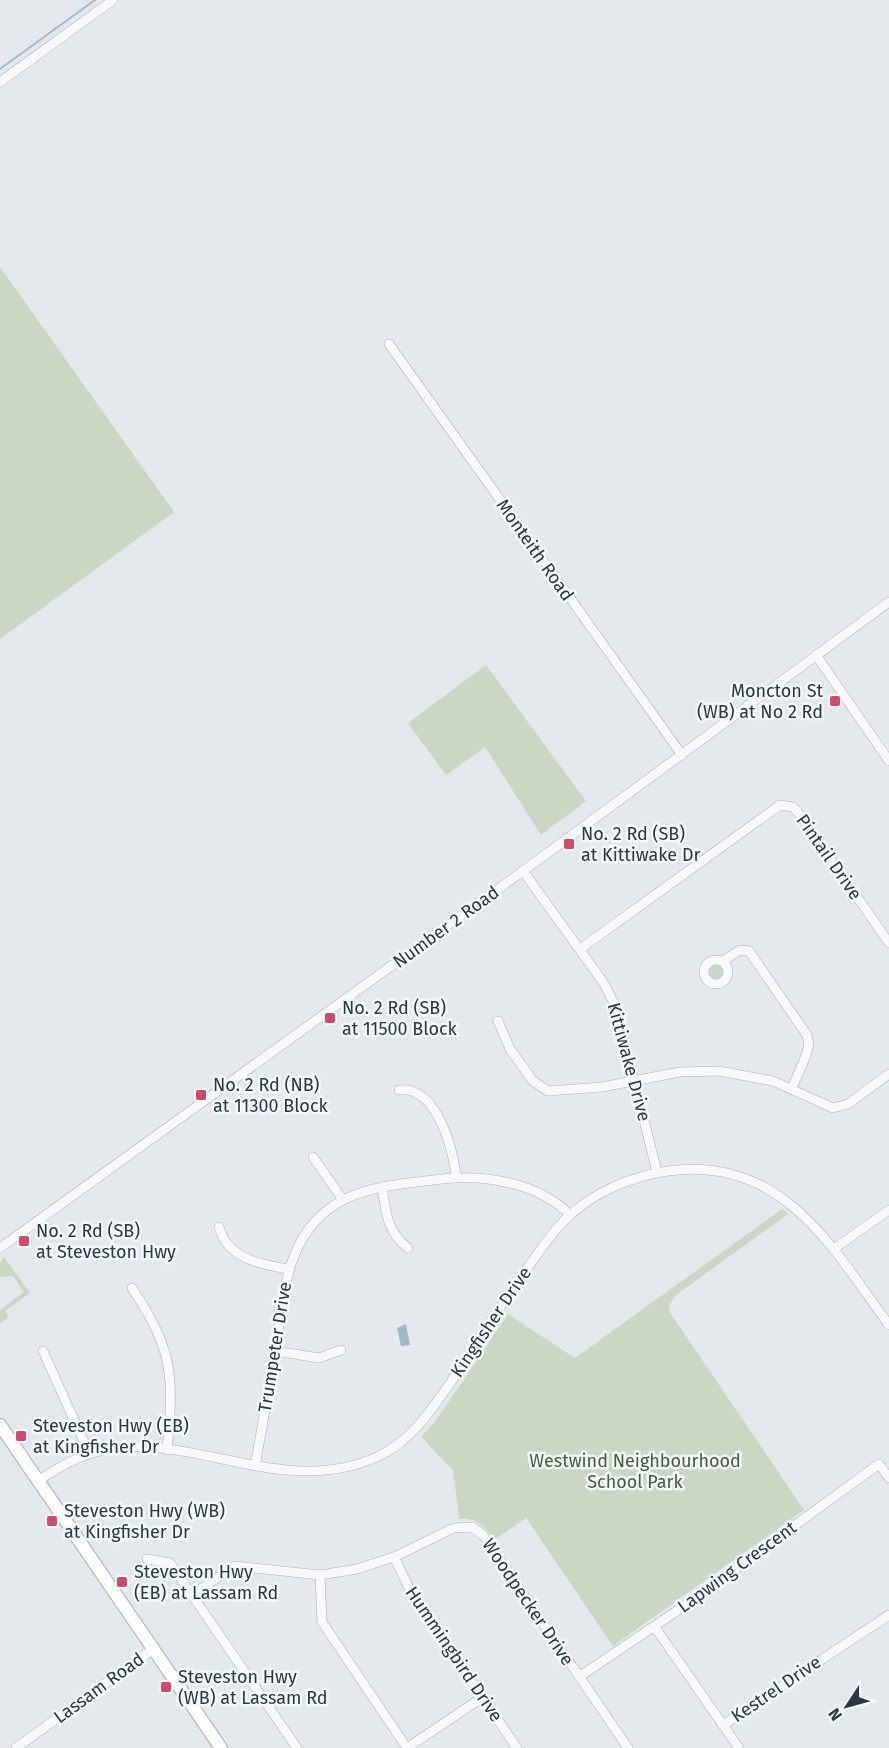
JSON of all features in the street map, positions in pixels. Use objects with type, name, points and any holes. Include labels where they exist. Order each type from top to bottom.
[{"type":"main road","points":[[0,1425],[221,1748]]},
{"type":"street","points":[[0,82],[113,0]]},
{"type":"street","name":"Monteith Road","points":[[389,344],[682,755]]},
{"type":"street","name":"Number 2 Road","points":[[0,1248],[523,871],[889,602]]},
{"type":"street","points":[[816,655],[889,761]]},
{"type":"street","name":"Pintail Drive","points":[[580,949],[780,805],[793,807],[798,812],[889,943]]},
{"type":"street","name":"Kittiwake Drive","points":[[523,871],[580,949],[615,1005],[657,1172]]},
{"type":"street","points":[[723,961],[740,950],[749,951],[803,1026],[809,1045],[792,1088]]},
{"type":"street","points":[[498,1021],[510,1049],[533,1081],[545,1090],[599,1088],[680,1072],[719,1071],[744,1074],[792,1088],[823,1105],[839,1107],[889,1074]]},
{"type":"street","points":[[399,1089],[412,1089],[419,1094],[440,1120],[453,1151],[456,1178]]},
{"type":"street","points":[[313,1157],[343,1200]]},
{"type":"street","name":"Kingfisher Drive","points":[[38,1481],[67,1463],[113,1448],[167,1450],[255,1466],[308,1472],[345,1469],[380,1456],[408,1437],[430,1413],[519,1280],[570,1215],[608,1190],[657,1172],[691,1170],[729,1174],[753,1183],[795,1206],[835,1248],[889,1325]]},
{"type":"street","name":"Trumpeter Drive","points":[[255,1466],[288,1269],[300,1243],[311,1228],[343,1200],[382,1187],[456,1178],[507,1182],[541,1196],[570,1215]]},
{"type":"street","points":[[382,1187],[389,1225],[397,1240],[408,1248]]},
{"type":"street","points":[[835,1248],[889,1210]]},
{"type":"street","points":[[219,1227],[223,1240],[235,1252],[255,1262],[288,1269]]},
{"type":"street","points":[[132,1288],[150,1315],[168,1360],[172,1392],[167,1450]]},
{"type":"street","points":[[275,1351],[319,1358],[341,1350]]},
{"type":"street","points":[[43,1351],[89,1454]]},
{"type":"street","name":"Lapwing Crescent","points":[[579,1677],[654,1626],[879,1464],[889,1478]]},
{"type":"street","name":"Woodpecker Drive","points":[[193,1594],[235,1566],[320,1575],[357,1569],[394,1557],[454,1528],[472,1527],[483,1535],[628,1748]]},
{"type":"street","name":"Hummingbird Drive","points":[[394,1557],[411,1592],[517,1748]]},
{"type":"street","points":[[147,1559],[170,1563],[297,1748]]},
{"type":"street","points":[[320,1575],[322,1622],[407,1748],[483,1697]]},
{"type":"street","name":"Kestrel Drive","points":[[723,1725],[889,1615]]},
{"type":"street","points":[[654,1626],[739,1748]]},
{"type":"street","name":"Lassam Road","points":[[16,1748],[153,1649]]},
{"type":"green space","points":[[0,267],[174,512],[0,639]]},
{"type":"green space","points":[[486,665],[586,801],[541,835],[485,747],[446,775],[408,723]]},
{"type":"green space","points":[[716,965],[721,967],[723,972],[721,977],[716,979],[711,977],[709,972],[711,967]]},
{"type":"green space","name":"Westwind Neighbourhood School Park","points":[[782,1209],[788,1214],[676,1295],[670,1304],[669,1311],[804,1510],[613,1646],[526,1518],[494,1540],[488,1531],[475,1521],[459,1519],[453,1470],[421,1437],[435,1422],[508,1314],[575,1358]]},
{"type":"green space","points":[[4,1257],[30,1293],[5,1311],[9,1317],[0,1324],[0,1310],[24,1292],[13,1276],[0,1277],[0,1263]]},
{"type":"water","points":[[406,1324],[410,1345],[401,1346],[397,1328]]},
{"type":"waterway","points":[[0,69],[95,0]]},
{"type":"place","name":"Moncton St (WB) at No 2 Rd","points":[[835,701]]},
{"type":"place","name":"No. 2 Rd (SB) at Kittiwake Dr","points":[[569,844]]},
{"type":"place","name":"No. 2 Rd (SB) at 11500 Block","points":[[330,1018]]},
{"type":"place","name":"No. 2 Rd (NB) at 11300 Block","points":[[201,1095]]},
{"type":"place","name":"No. 2 Rd (SB) at Steveston Hwy","points":[[24,1241]]},
{"type":"place","name":"Steveston Hwy (EB) at Kingfisher Dr","points":[[21,1436]]},
{"type":"place","name":"Steveston Hwy (WB) at Kingfisher Dr","points":[[52,1521]]},
{"type":"place","name":"Steveston Hwy (EB) at Lassam Rd","points":[[122,1582]]},
{"type":"place","name":"Steveston Hwy (WB) at Lassam Rd","points":[[166,1687]]}]
